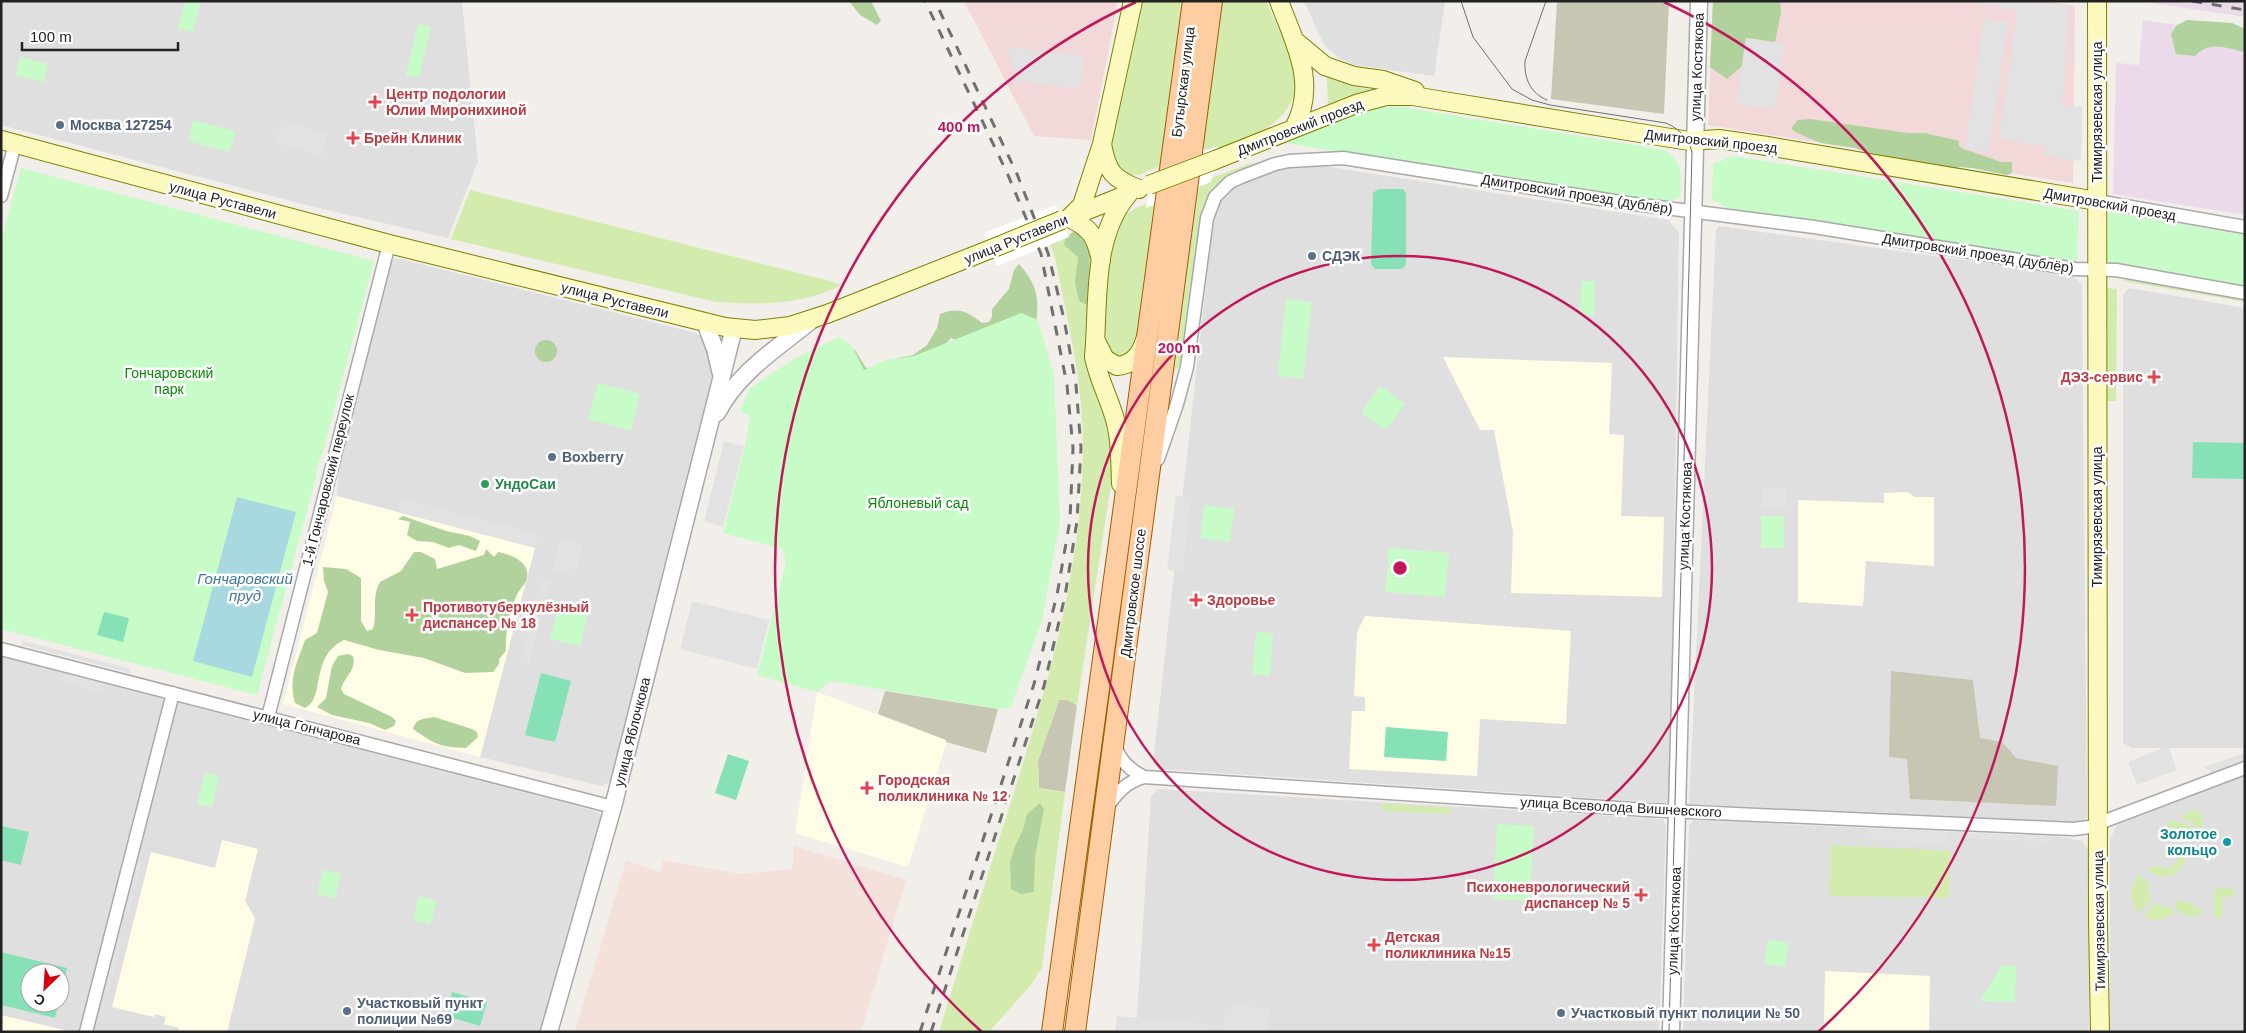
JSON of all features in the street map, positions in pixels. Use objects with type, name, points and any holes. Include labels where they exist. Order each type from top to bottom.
[{"type":"main road","name":"Тимирязевская улица","points":[[2097,1],[2100,1032]]},
{"type":"main road","name":"Бутырская улица","points":[[1192,154],[1202,4]]},
{"type":"main road","name":"Бутырская улица","points":[[1172,163],[1202,4]]},
{"type":"main road","points":[[1065,219],[1082,206],[1102,144],[1133,5]]},
{"type":"main road","points":[[1279,5],[1302,61],[1306,86],[1302,108],[1294,128]]},
{"type":"main road","points":[[1295,41],[1325,66],[1354,76],[1383,80],[1442,100]]},
{"type":"main road","name":"Дмитровский проезд","points":[[1215,160],[1356,104],[1386,96],[1413,96],[1694,141],[1719,139],[1742,142],[2098,201]]},
{"type":"main road","name":"улица Руставели","points":[[8,142],[389,244],[705,322],[755,330],[790,326],[815,318],[1215,160]]},
{"type":"main road","points":[[1102,144],[1106,163],[1112,175],[1118,180],[1139,189],[1111,222],[1101,261],[1094,357],[1096,369],[1118,429],[1122,512]]},
{"type":"main road","name":"Дмитровское шоссе","points":[[1075,1032],[1192,154]]},
{"type":"main road","name":"Дмитровское шоссе","points":[[1052,1032],[1122,512],[1172,163]]},
{"type":"main road","points":[[1065,219],[1082,224],[1092,233],[1099,249],[1101,261]]},
{"type":"main road","points":[[1096,339],[1105,359],[1118,366],[1123,366],[1136,359],[1144,346],[1150,322]]},
{"type":"street","name":"улица Костякова","points":[[1671,1032],[1699,1]]},
{"type":"street","points":[[1,196],[8,142]]},
{"type":"street","name":"Дмитровский проезд (дублёр)","points":[[1147,488],[1178,404],[1187,367],[1207,218],[1215,197],[1230,182],[1282,163],[1343,158],[1582,196],[1806,226],[2075,269],[2116,270],[2245,293]]},
{"type":"street","name":"Дмитровский проезд","points":[[2098,201],[2245,227]]},
{"type":"street","name":"1-й Гончаровский переулок","points":[[268,717],[389,244]]},
{"type":"street","points":[[708,430],[728,394],[750,369],[815,318]]},
{"type":"street","points":[[705,322],[715,349],[721,376]]},
{"type":"street","points":[[708,430],[734,328]]},
{"type":"street","name":"улица Яблочкова","points":[[549,1032],[613,807],[708,430]]},
{"type":"street","name":"улица Гончарова","points":[[1,649],[613,807]]},
{"type":"street","points":[[86,1032],[173,693]]},
{"type":"street","points":[[1114,742],[1119,755],[1127,766],[1144,778]]},
{"type":"street","name":"улица Всеволода Вишневского","points":[[1106,803],[1128,784],[1144,778],[1677,811],[2074,829],[2098,824],[2245,768]]},
{"type":"street","points":[[1084,793],[1089,784],[1097,783],[1104,786],[1106,803]]},
{"type":"shaded area","points":[[1,1],[462,1],[478,161],[448,238],[310,206],[1,125]]},
{"type":"shaded area","points":[[964,1],[1118,1],[1091,140],[1034,136]]},
{"type":"shaded area","points":[[1304,1],[1445,1],[1434,76],[1355,65],[1340,59],[1324,45]]},
{"type":"shaded area","points":[[1557,1],[1669,1],[1664,114],[1551,99]]},
{"type":"shaded area","points":[[1713,1],[2045,1],[2075,6],[2073,183],[1708,125]]},
{"type":"shaded area","points":[[1956,1],[2026,1],[2069,7],[2062,106],[2082,107],[2081,161],[2045,156],[2045,146],[1999,139],[2017,10]]},
{"type":"shaded area","points":[[2139,1],[2245,1],[2245,17]]},
{"type":"shaded area","points":[[1984,18],[2008,22],[1989,152],[1965,149]]},
{"type":"shaded area","points":[[2143,20],[2245,35],[2245,215],[2113,194],[2116,63],[2139,65]]},
{"type":"shaded area","points":[[1746,38],[1785,44],[1775,110],[1736,104]]},
{"type":"shaded area","points":[[1008,47],[1084,56],[1080,89],[1017,81]]},
{"type":"shaded area","points":[[282,120],[328,133],[322,156],[276,143]]},
{"type":"shaded area","points":[[1317,165],[1668,220],[1679,232],[1670,802],[1159,769],[1153,763],[1212,229],[1221,197],[1240,180],[1272,168]]},
{"type":"shaded area","points":[[1719,226],[2071,275],[2082,284],[2087,816],[2082,822],[1689,804],[1716,230]]},
{"type":"shaded area","points":[[396,258],[696,333],[702,337],[714,359],[714,389],[611,781],[602,786],[480,757],[499,683],[337,496],[339,467],[392,261]]},
{"type":"shaded area","points":[[2129,288],[2245,308],[2245,748],[2132,748],[2123,743],[2123,295]]},
{"type":"shaded area","points":[[1443,357],[1612,363],[1609,434],[1624,435],[1621,516],[1664,517],[1662,597],[1511,593],[1513,532],[1494,430],[1480,430]]},
{"type":"shaded area","points":[[724,441],[744,446],[723,527],[704,521]]},
{"type":"shaded area","points":[[1762,487],[1786,488],[1786,508],[1762,507]]},
{"type":"shaded area","points":[[1907,492],[1915,497],[1934,497],[1934,566],[1866,561],[1863,606],[1798,602],[1798,500],[1884,503],[1884,493]]},
{"type":"shaded area","name":"Противотуберкулёзный диспансер № 18","points":[[337,496],[535,548],[480,757],[283,704]]},
{"type":"shaded area","points":[[1176,496],[1191,497],[1183,571],[1167,570]]},
{"type":"shaded area","points":[[400,498],[539,534],[535,547],[397,512]]},
{"type":"shaded area","points":[[560,538],[583,544],[574,577],[552,571]]},
{"type":"shaded area","points":[[541,579],[550,582],[529,664],[520,662]]},
{"type":"shaded area","points":[[692,601],[769,620],[757,669],[680,649]]},
{"type":"shaded area","points":[[1365,616],[1571,631],[1566,724],[1480,719],[1477,776],[1349,769],[1352,711],[1365,711],[1365,697],[1354,696],[1357,632]]},
{"type":"shaded area","points":[[23,641],[131,669],[130,673],[22,645]]},
{"type":"shaded area","points":[[1,656],[599,812],[604,822],[543,1032],[1,1032]]},
{"type":"shaded area","points":[[1891,671],[1973,680],[1980,738],[2002,742],[2016,758],[2058,766],[2056,806],[1910,799],[1907,759],[1889,757]]},
{"type":"shaded area","points":[[65,672],[105,683],[103,693],[62,683]]},
{"type":"shaded area","points":[[885,691],[998,709],[986,753],[946,742],[946,740],[878,714]]},
{"type":"shaded area","name":"Городская поликлиника № 12","points":[[817,692],[947,740],[908,867],[795,833]]},
{"type":"shaded area","points":[[1059,700],[1067,700],[1077,705],[1065,792],[1039,788],[1038,761]]},
{"type":"shaded area","points":[[2168,746],[2177,770],[2137,785],[2128,762]]},
{"type":"shaded area","points":[[2245,753],[2245,761],[2212,773],[2204,767]]},
{"type":"shaded area","points":[[2245,776],[2245,1032],[2110,1032],[2110,839],[2117,825]]},
{"type":"shaded area","points":[[1158,789],[1663,819],[1666,825],[1659,1032],[1136,1032],[1151,796]]},
{"type":"shaded area","points":[[1694,820],[2062,837],[2082,841],[2088,848],[2089,1032],[1683,1032],[1689,825]]},
{"type":"shaded area","points":[[1868,829],[1946,832],[1949,843],[1872,840]]},
{"type":"shaded area","points":[[1965,833],[2050,836],[2050,842],[1965,838]]},
{"type":"shaded area","points":[[222,840],[258,849],[245,901],[255,918],[227,1032],[181,1032],[178,1031],[179,1028],[164,1024],[166,1017],[155,1014],[154,1017],[112,1007],[151,852],[215,868]]},
{"type":"shaded area","points":[[794,846],[906,880],[861,1032],[575,1031],[626,861],[661,872],[663,860],[740,874],[792,869]]},
{"type":"shaded area","points":[[142,862],[128,916],[120,918],[134,864]]},
{"type":"shaded area","points":[[123,938],[109,992],[101,994],[114,940]]},
{"type":"shaded area","points":[[1825,971],[1930,976],[1929,1032],[1824,1032]]},
{"type":"shaded area","points":[[1233,1005],[1270,1008],[1268,1032],[1223,1032],[1225,1009],[1232,1010]]},
{"type":"shaded area","points":[[1,1015],[64,1030],[63,1032],[1,1032]]},
{"type":"shaded area","points":[[1117,1016],[1209,1024],[1209,1032],[1115,1032]]},
{"type":"green space","points":[[185,1],[201,1],[193,32],[178,28]]},
{"type":"green space","points":[[849,1],[871,1],[881,21],[877,25],[860,15]]},
{"type":"green space","points":[[1143,1],[1185,1],[1164,164],[1139,175],[1123,174],[1110,159],[1110,152]]},
{"type":"green space","points":[[1221,1],[1266,1],[1291,60],[1296,87],[1291,103],[1281,117],[1267,128],[1233,144],[1200,150]]},
{"type":"green space","points":[[1713,1],[1780,1],[1781,13],[1775,42],[1746,38],[1742,66],[1727,79],[1710,67]]},
{"type":"green space","points":[[2187,20],[2232,23],[2245,29],[2245,52],[2218,46],[2206,48],[2195,56],[2176,54],[2171,34],[2177,25]]},
{"type":"green space","points":[[418,24],[431,27],[419,78],[406,75]]},
{"type":"green space","points":[[20,57],[48,64],[44,82],[15,75]]},
{"type":"green space","points":[[1327,77],[1352,86],[1380,91],[1328,108]]},
{"type":"green space","points":[[1380,107],[1402,107],[1665,150],[1675,160],[1680,171],[1680,197],[1664,204],[1285,143],[1348,117]]},
{"type":"green space","points":[[1810,119],[1908,133],[1925,133],[1959,141],[1959,146],[1964,149],[2001,162],[2012,162],[2012,173],[2007,175],[1960,167],[1949,169],[1874,155],[1855,148],[1821,143],[1795,132],[1791,128],[1798,120]]},
{"type":"green space","points":[[193,120],[235,131],[230,152],[188,141]]},
{"type":"green space","points":[[1733,156],[2079,211],[2077,264],[1727,208],[1712,199],[1713,164]]},
{"type":"green space","points":[[1256,161],[1217,186],[1208,199],[1181,367],[1175,370],[1172,368],[1195,184]]},
{"type":"green space","name":"Гончаровский парк","points":[[21,168],[374,261],[323,451],[315,473],[317,474],[257,695],[1,629],[1,241]]},
{"type":"green space","points":[[1378,189],[1403,189],[1406,193],[1406,265],[1402,269],[1375,269],[1371,264],[1373,193]]},
{"type":"green space","points":[[470,190],[842,285],[827,292],[796,300],[764,303],[716,302],[451,239]]},
{"type":"green space","points":[[1159,199],[1138,348],[1119,361],[1105,348],[1107,280],[1112,244],[1116,229],[1125,215]]},
{"type":"green space","points":[[2110,212],[2245,235],[2245,286],[2113,264],[2107,260],[2108,216]]},
{"type":"green space","points":[[1073,232],[1083,235],[1090,244],[1089,301],[1087,305],[1079,301],[1075,283],[1078,257],[1064,245],[1065,238]]},
{"type":"green space","points":[[1079,233],[1092,248],[1088,316],[1093,378],[1113,454],[1112,478],[1077,705],[1067,700],[1059,700],[1038,761],[1039,788],[1065,792],[1042,968],[1030,986],[989,1032],[939,1032],[1038,713],[1050,670],[1069,585],[1081,497],[1083,427],[1078,378],[1070,330],[1055,258],[1049,241]]},
{"type":"green space","points":[[1019,264],[1030,279],[1036,292],[1036,326],[979,348],[951,338],[945,345],[875,386],[836,340],[855,350],[866,368],[885,366],[898,358],[913,355],[927,345],[937,328],[940,314],[962,311],[982,323],[989,322],[992,317],[992,309],[1009,289],[1014,270]]},
{"type":"green space","points":[[2123,275],[2245,296],[2245,302],[2123,281]]},
{"type":"green space","points":[[1581,281],[1595,281],[1594,316],[1580,315]]},
{"type":"green space","points":[[2106,288],[2117,289],[2116,401],[2105,401]]},
{"type":"green space","points":[[1286,299],[1312,302],[1303,379],[1278,376]]},
{"type":"green space","name":"Яблоневый сад","points":[[1021,313],[1038,320],[1054,376],[1060,521],[1042,620],[1011,707],[998,709],[831,681],[817,692],[757,675],[786,564],[783,549],[723,533],[746,442],[750,416],[740,411],[750,388],[794,359],[839,337],[852,346],[864,370],[886,360],[914,356]]},
{"type":"green space","points":[[546,340],[556,347],[557,351],[550,361],[546,362],[536,355],[535,351],[542,341]]},
{"type":"green space","points":[[598,383],[640,394],[631,431],[588,419]]},
{"type":"green space","points":[[1380,386],[1405,404],[1386,430],[1361,413]]},
{"type":"green space","points":[[2193,442],[2245,443],[2245,479],[2192,478]]},
{"type":"green space","points":[[1204,505],[1234,509],[1230,542],[1200,538]]},
{"type":"green space","points":[[403,516],[446,531],[470,536],[480,541],[476,551],[459,545],[449,548],[433,542],[417,541],[407,535],[410,522],[398,519]]},
{"type":"green space","points":[[1761,516],[1784,516],[1784,548],[1761,548]]},
{"type":"green space","points":[[1389,548],[1449,553],[1445,597],[1385,592]]},
{"type":"green space","points":[[486,549],[494,557],[498,552],[520,560],[524,564],[527,575],[526,581],[517,595],[511,610],[506,651],[499,659],[499,664],[493,672],[465,673],[424,658],[379,650],[344,640],[333,647],[326,656],[315,696],[311,703],[305,708],[295,703],[292,686],[296,664],[305,640],[317,633],[328,592],[324,581],[323,567],[346,569],[361,578],[361,621],[367,631],[373,629],[375,600],[380,582],[401,571],[414,552],[421,552],[435,559],[437,569],[484,555]]},
{"type":"green space","points":[[560,601],[589,609],[580,646],[550,639]]},
{"type":"green space","points":[[104,612],[129,618],[123,642],[97,635]]},
{"type":"green space","points":[[1256,632],[1273,633],[1270,676],[1252,674]]},
{"type":"green space","points":[[348,654],[353,656],[354,661],[352,669],[341,689],[344,694],[392,717],[396,721],[394,726],[385,730],[369,723],[332,715],[317,707],[326,698],[332,666],[338,656]]},
{"type":"green space","points":[[541,673],[571,681],[555,742],[525,735]]},
{"type":"green space","points":[[434,717],[472,729],[477,732],[478,737],[466,748],[449,747],[432,741],[413,729],[418,721]]},
{"type":"green space","points":[[1386,727],[1448,732],[1446,761],[1384,757]]},
{"type":"green space","points":[[728,754],[749,761],[736,800],[715,793]]},
{"type":"green space","points":[[205,773],[219,776],[212,807],[197,804]]},
{"type":"green space","points":[[1040,803],[1044,809],[1035,857],[1034,892],[1021,894],[1011,889],[1010,862],[1023,830],[1027,814]]},
{"type":"green space","points":[[1386,804],[1448,808],[1451,811],[1448,814],[1387,811],[1380,806]]},
{"type":"green space","points":[[2195,809],[2203,818],[2201,838],[2193,823],[2180,817]]},
{"type":"green space","points":[[2169,820],[2188,825],[2193,831],[2184,837],[2170,833]]},
{"type":"green space","points":[[1497,824],[1534,826],[1530,901],[1493,899]]},
{"type":"green space","points":[[1,826],[29,832],[21,865],[1,860]]},
{"type":"green space","points":[[1830,845],[1950,851],[1949,898],[1829,896]]},
{"type":"green space","points":[[2179,857],[2185,857],[2183,864],[2176,873],[2166,877],[2154,874],[2148,870],[2152,866],[2168,869],[2176,863]]},
{"type":"green space","points":[[323,870],[341,874],[335,898],[317,894]]},
{"type":"green space","points":[[2139,875],[2149,884],[2148,889],[2151,899],[2139,913],[2133,904],[2131,894],[2133,884]]},
{"type":"green space","points":[[2214,888],[2234,888],[2234,897],[2222,897],[2222,918],[2214,918]]},
{"type":"green space","points":[[419,896],[437,901],[430,924],[413,920]]},
{"type":"green space","points":[[2177,901],[2190,902],[2204,912],[2195,916],[2187,916],[2180,912],[2174,904]]},
{"type":"green space","points":[[2155,903],[2164,907],[2170,906],[2175,914],[2157,920],[2144,917]]},
{"type":"green space","points":[[1768,940],[1789,943],[1785,967],[1764,964]]},
{"type":"green space","points":[[1,952],[46,963],[20,963],[20,1010],[1,1005]]},
{"type":"green space","points":[[2001,966],[2016,966],[2015,1002],[1980,1001]]},
{"type":"green space","points":[[452,992],[487,1002],[480,1026],[446,1016]]},
{"type":"green space","points":[[34,1013],[56,1013],[55,1018]]},
{"type":"water","name":"Гончаровский пруд","points":[[237,497],[296,512],[252,677],[193,661]]},
{"type":"pier","points":[[1217,146],[1211,182],[1146,208],[1151,174]]},
{"type":"pier","points":[[1056,205],[1069,237],[997,266],[984,233]]},
{"type":"tram line","points":[[1461,1],[1473,37],[1512,89],[1532,100],[1550,105],[1666,123],[1682,134],[1692,152],[1669,1032]]},
{"type":"tram line","points":[[1546,1],[1525,61],[1525,67],[1527,79],[1532,89],[1547,100]]},
{"type":"railway","points":[[920,1032],[1034,684],[1057,595],[1070,520],[1073,448],[1067,385],[1041,254],[1008,175],[925,1]]},
{"type":"railway","points":[[931,1032],[1044,686],[1065,596],[1077,521],[1081,448],[1076,385],[1064,319],[1048,253],[1017,174],[935,1]]},
{"type":"railway","points":[[2192,1],[2245,10]]},
{"type":"place","name":"Центр подологии Юлии Миронихиной","points":[[375,102]]},
{"type":"place","name":"Москва 127254","points":[[60,125]]},
{"type":"place","name":"Брейн Клиник","points":[[353,138]]},
{"type":"place","name":"СДЭК","points":[[1312,256]]},
{"type":"place","name":"ДЭЗ-сервис","points":[[2154,377]]},
{"type":"place","name":"Boxberry","points":[[552,457]]},
{"type":"place","name":"УндоСаи","points":[[485,484]]},
{"type":"place","name":"Здоровье","points":[[1196,600]]},
{"type":"place","name":"Противотуберкулёзный диспансер № 18","points":[[412,615]]},
{"type":"place","name":"Городская поликлиника № 12","points":[[867,788]]},
{"type":"place","name":"Золотое кольцо","points":[[2227,842]]},
{"type":"place","name":"Психоневрологический диспансер № 5","points":[[1641,895]]},
{"type":"place","name":"Детская поликлиника №15","points":[[1374,945]]},
{"type":"place","name":"Участковый пункт полиции №69","points":[[347,1011]]},
{"type":"place","name":"Участковый пункт полиции № 50","points":[[1561,1013]]}]
